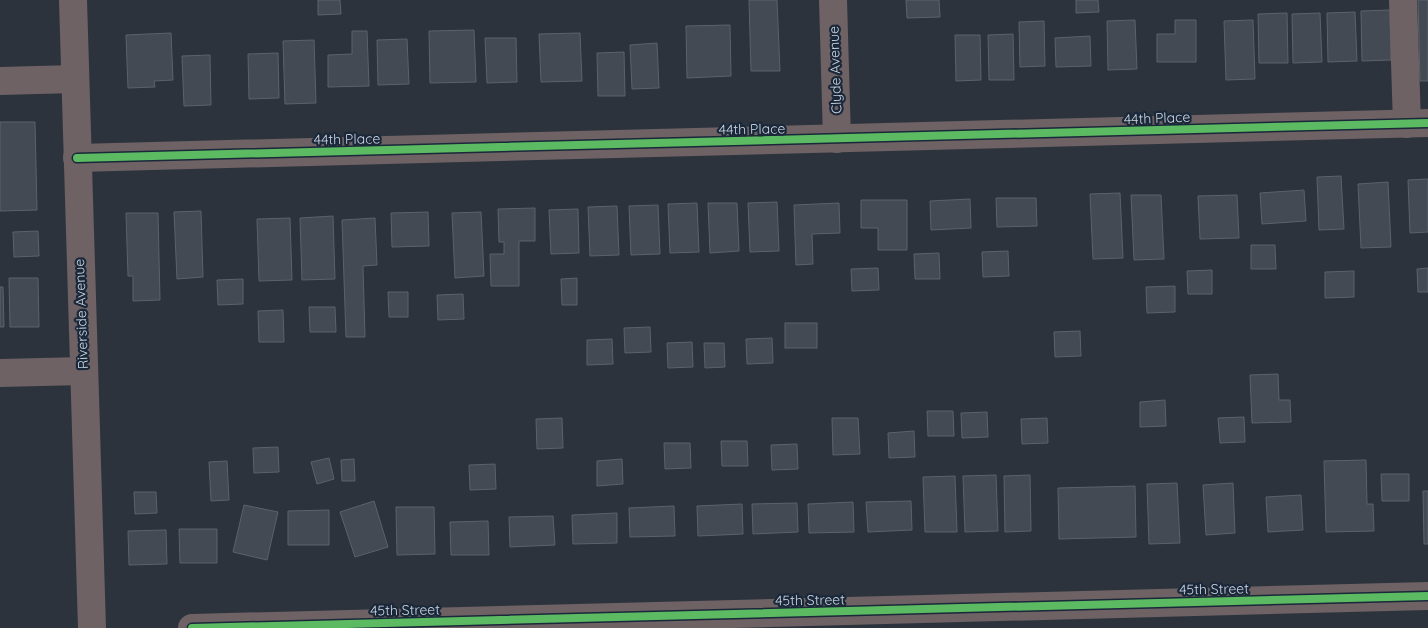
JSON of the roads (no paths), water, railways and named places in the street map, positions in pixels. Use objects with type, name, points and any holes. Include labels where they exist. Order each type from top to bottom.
[{"type":"street","name":"Riverside Avenue","points":[[73,0],[92,628]]},
{"type":"street","name":"Clyde Avenue","points":[[833,0],[837,139]]},
{"type":"street","points":[[1402,0],[1418,123]]},
{"type":"street","points":[[0,81],[75,79]]},
{"type":"street","name":"44th Place","points":[[77,158],[1418,123]]},
{"type":"street","points":[[0,373],[83,371]]},
{"type":"street","name":"45th Street","points":[[192,628],[1428,596]]}]
